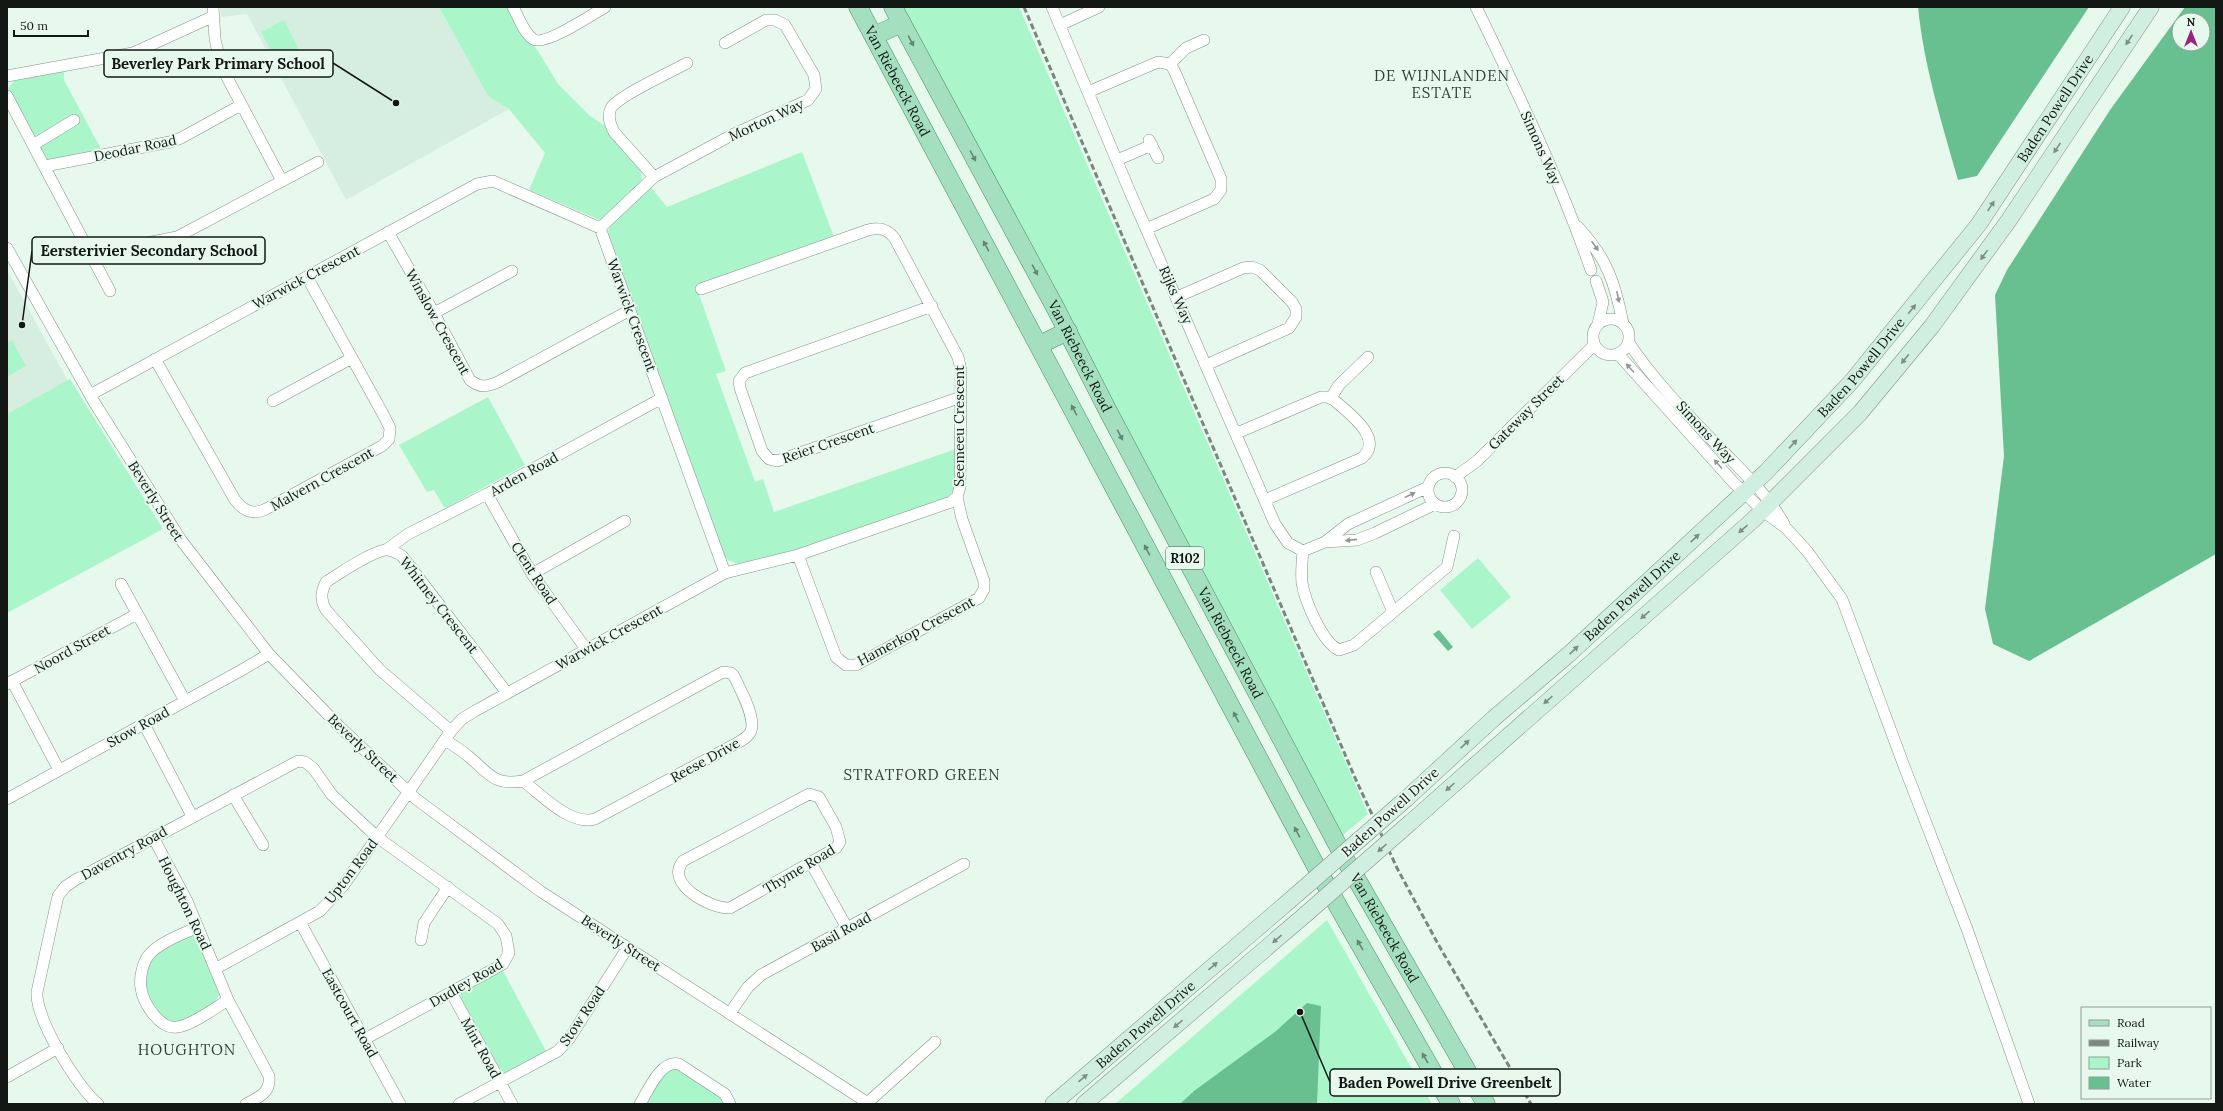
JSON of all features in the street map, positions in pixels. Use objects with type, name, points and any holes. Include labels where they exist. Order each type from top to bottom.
[{"type":"main road","name":"Van Riebeeck Road","points":[[858,7],[1326,885],[1451,1104]]},
{"type":"main road","name":"Van Riebeeck Road","points":[[893,7],[1068,331],[1108,411],[1345,859],[1486,1104]]},
{"type":"main road","name":"Baden Powell Drive","points":[[1053,1104],[1406,799],[1493,719],[1568,655],[1749,488],[1852,381],[1950,262],[1993,205],[2122,7]]},
{"type":"main road","name":"Baden Powell Drive","points":[[1084,1104],[1306,914],[1768,506],[1860,413],[1932,326],[2009,220],[2150,7]]},
{"type":"main road","points":[[874,36],[902,23]]},
{"type":"main road","points":[[1039,345],[1068,331]]},
{"type":"street","points":[[513,7],[526,31],[532,39],[538,41],[551,37],[605,7]]},
{"type":"street","name":"Rijks Way","points":[[1052,7],[1146,229],[1237,433],[1265,500],[1281,534],[1288,543],[1302,551]]},
{"type":"street","points":[[1060,24],[1099,7]]},
{"type":"street","name":"Simons Way","points":[[1476,7],[1514,86],[1575,224],[1591,270]]},
{"type":"street","points":[[7,76],[133,53],[214,11],[215,39],[221,66],[282,181]]},
{"type":"street","name":"Morton Way","points":[[600,228],[654,178],[732,135],[808,100],[816,90],[814,75],[786,25],[776,20],[766,20],[725,43]]},
{"type":"street","points":[[1170,64],[1186,48],[1204,40]]},
{"type":"street","points":[[1088,92],[1158,62],[1170,64],[1174,70],[1221,179],[1222,186],[1214,199],[1146,229]]},
{"type":"street","points":[[654,178],[614,132],[610,123],[609,115],[617,102],[687,63]]},
{"type":"street","points":[[7,96],[110,291]]},
{"type":"street","name":"Deodar Road","points":[[45,166],[170,142],[181,138],[241,105]]},
{"type":"street","points":[[33,145],[74,120]]},
{"type":"street","points":[[1117,160],[1150,142],[1158,158]]},
{"type":"street","points":[[91,254],[177,236],[318,162]]},
{"type":"street","name":"Warwick Crescent","points":[[90,395],[388,232],[485,181],[502,185],[600,228],[725,573],[469,715],[448,736],[409,792]]},
{"type":"street","name":"Simons Way","points":[[1575,224],[1603,259],[1614,282],[1623,323]]},
{"type":"street","name":"Seemeeu Crescent","points":[[701,289],[868,230],[879,228],[889,232],[895,239],[958,357],[960,397],[960,490],[957,497],[951,502],[798,555],[725,573]]},
{"type":"street","name":"Winslow Crescent","points":[[388,232],[470,380],[483,386],[498,382],[630,310]]},
{"type":"street","name":"Beverly Street","points":[[7,248],[90,395],[181,540],[269,654],[338,726],[409,792],[540,890],[867,1103]]},
{"type":"street","points":[[1177,297],[1244,268],[1252,267],[1260,270],[1295,305],[1296,318],[1289,328],[1206,365]]},
{"type":"street","points":[[434,313],[512,271]]},
{"type":"street","name":"Malvern Crescent","points":[[155,359],[241,508],[254,513],[264,510],[375,450],[389,439],[390,428],[307,276]]},
{"type":"street","points":[[1596,281],[1603,302],[1598,324],[1593,334],[1594,345],[1602,353],[1618,354],[1626,348],[1629,343],[1629,332],[1623,323],[1613,318],[1607,319],[1598,324]]},
{"type":"street","name":"Reier Crescent","points":[[932,306],[745,373],[739,381],[740,388],[762,451],[769,459],[777,461],[960,397]]},
{"type":"street","name":"Simons Way","points":[[1629,343],[1639,358],[1749,488]]},
{"type":"street","name":"Gateway Street","points":[[1455,477],[1477,461],[1594,345]]},
{"type":"street","name":"Simons Way","points":[[1618,354],[1749,488]]},
{"type":"street","points":[[1331,398],[1339,385],[1368,357]]},
{"type":"street","points":[[273,401],[352,358]]},
{"type":"street","points":[[1237,433],[1321,397],[1331,398],[1366,432],[1370,440],[1368,452],[1359,460],[1265,500]]},
{"type":"street","name":"Arden Road","points":[[386,550],[408,534],[487,494],[662,398]]},
{"type":"street","points":[[1428,487],[1430,498],[1435,504],[1448,507],[1457,502],[1460,497],[1461,486],[1455,477],[1450,474],[1439,474],[1434,477],[1428,487],[1348,524],[1325,542],[1302,551],[1302,580],[1304,594],[1324,635],[1333,647],[1339,650],[1354,645],[1447,568],[1454,536]]},
{"type":"street","points":[[1749,488],[1768,506],[1807,551],[1842,599],[1967,929],[2029,1104]]},
{"type":"street","name":"Clent Road","points":[[487,494],[532,574],[586,649]]},
{"type":"street","name":"Hamerkop Crescent","points":[[798,555],[836,658],[846,665],[856,665],[979,598],[982,594],[984,581],[962,519],[957,497]]},
{"type":"street","points":[[1325,542],[1357,540],[1393,525],[1435,504]]},
{"type":"street","points":[[1385,507],[1393,525]]},
{"type":"street","points":[[532,574],[625,521]]},
{"type":"street","name":"Whitney Crescent","points":[[448,736],[380,670],[322,603],[322,590],[326,582],[373,555],[386,550],[394,551],[402,556],[507,693]]},
{"type":"street","points":[[1376,572],[1393,612]]},
{"type":"street","points":[[121,584],[185,701]]},
{"type":"street","name":"Noord Street","points":[[10,683],[137,614]]},
{"type":"street","name":"Stow Road","points":[[7,799],[269,654]]},
{"type":"street","name":"Reese Drive","points":[[448,736],[468,756],[497,781],[513,783],[523,781],[723,672],[731,673],[734,676],[751,717],[751,730],[749,735],[739,742],[595,819],[584,821],[574,817],[523,781]]},
{"type":"street","points":[[10,683],[59,770]]},
{"type":"street","points":[[144,724],[192,816]]},
{"type":"street","name":"Daventry Road","points":[[98,1104],[77,1080],[58,1048],[41,1015],[36,997],[56,901],[61,892],[70,883],[192,816],[298,761],[305,762],[313,768],[332,796],[377,837]]},
{"type":"street","name":"Upton Road","points":[[215,969],[320,911],[329,903],[409,792]]},
{"type":"street","name":"Thyme Road","points":[[812,794],[819,797],[829,813],[836,827],[840,842],[836,848],[811,863],[730,908],[714,906],[683,887],[677,873],[678,866],[683,861],[800,798],[812,794]]},
{"type":"street","points":[[233,795],[263,845]]},
{"type":"street","name":"Houghton Road","points":[[153,837],[187,901],[215,969]]},
{"type":"street","name":"Dudley Road","points":[[365,1039],[503,964],[509,953],[506,936],[498,924],[377,837]]},
{"type":"street","points":[[811,863],[846,928]]},
{"type":"street","name":"Basil Road","points":[[730,1013],[754,980],[964,864]]},
{"type":"street","points":[[421,940],[424,923],[448,887]]},
{"type":"street","name":"Eastcourt Road","points":[[300,922],[400,1104]]},
{"type":"street","points":[[198,927],[151,952],[143,968],[141,990],[158,1020],[165,1026],[174,1028],[182,1026],[228,1000]]},
{"type":"street","name":"Stow Road","points":[[459,1104],[550,1056],[564,1045],[628,947]]},
{"type":"street","points":[[215,969],[228,1000],[269,1076],[269,1089],[264,1094],[246,1104]]},
{"type":"street","name":"Mint Road","points":[[451,992],[512,1104]]},
{"type":"street","points":[[867,1103],[935,1042]]},
{"type":"street","points":[[7,1077],[58,1048]]},
{"type":"street","points":[[640,1104],[664,1066],[671,1063],[680,1065],[725,1094],[730,1104]]},
{"type":"shaded area","points":[[220,7],[439,7],[488,96],[509,109],[346,200],[247,14],[221,17]]},
{"type":"shaded area","points":[[7,270],[68,381],[7,414]]},
{"type":"green space","points":[[439,7],[508,7],[524,34],[538,51],[558,84],[590,116],[607,127],[641,169],[642,182],[600,220],[529,190],[545,153],[509,109],[488,96]]},
{"type":"green space","points":[[898,7],[1019,7],[1368,814],[1343,835]]},
{"type":"green space","points":[[284,20],[308,67],[285,79],[261,32]]},
{"type":"green space","points":[[64,71],[64,80],[102,151],[48,160],[9,93],[8,88],[14,81]]},
{"type":"green space","points":[[802,152],[834,237],[696,286],[726,371],[716,374],[755,482],[763,479],[774,512],[956,449],[957,476],[954,489],[946,498],[778,556],[738,564],[728,560],[724,555],[608,233],[610,223],[650,186],[667,207]]},
{"type":"green space","points":[[12,340],[26,366],[7,377],[7,343]]},
{"type":"green space","points":[[70,379],[163,529],[7,613],[7,414]]},
{"type":"green space","points":[[488,397],[525,465],[448,507],[444,507],[434,490],[427,492],[399,445]]},
{"type":"green space","points":[[1478,558],[1511,597],[1472,629],[1440,590]]},
{"type":"green space","points":[[1327,920],[1432,1104],[1115,1104]]},
{"type":"green space","points":[[192,935],[200,940],[219,995],[213,1005],[177,1024],[160,1017],[144,989],[148,962],[158,951]]},
{"type":"green space","points":[[502,969],[547,1053],[506,1074],[501,1072],[460,998],[461,993]]},
{"type":"green space","points":[[674,1067],[723,1098],[725,1104],[644,1104],[667,1070]]},
{"type":"water","points":[[1918,7],[2089,7],[1977,176],[1958,180],[1929,73]]},
{"type":"water","points":[[2185,7],[2216,7],[2216,554],[2029,661],[1993,644],[1985,609],[2004,456],[1995,295],[2007,270],[2110,110],[2171,26],[2171,52],[2211,52],[2211,12],[2181,12]]},
{"type":"water","points":[[1439,630],[1453,647],[1448,651],[1433,634]]},
{"type":"water","points":[[1307,1003],[1321,1006],[1317,1104],[1180,1104],[1194,1091],[1276,1031]]},
{"type":"railway","points":[[1024,7],[1356,780],[1397,868],[1438,944],[1531,1104]]},
{"type":"place","name":"Beverley Park Primary School","points":[[396,103]]},
{"type":"place","name":"Eersterivier Secondary School","points":[[22,325]]},
{"type":"place","name":"Baden Powell Drive Greenbelt","points":[[1300,1012]]},
{"type":"district","name":"DE WIJNLANDEN ESTATE","points":[[1442,84]]},
{"type":"district","name":"STRATFORD GREEN","points":[[922,774]]},
{"type":"district","name":"HOUGHTON","points":[[187,1049]]}]
